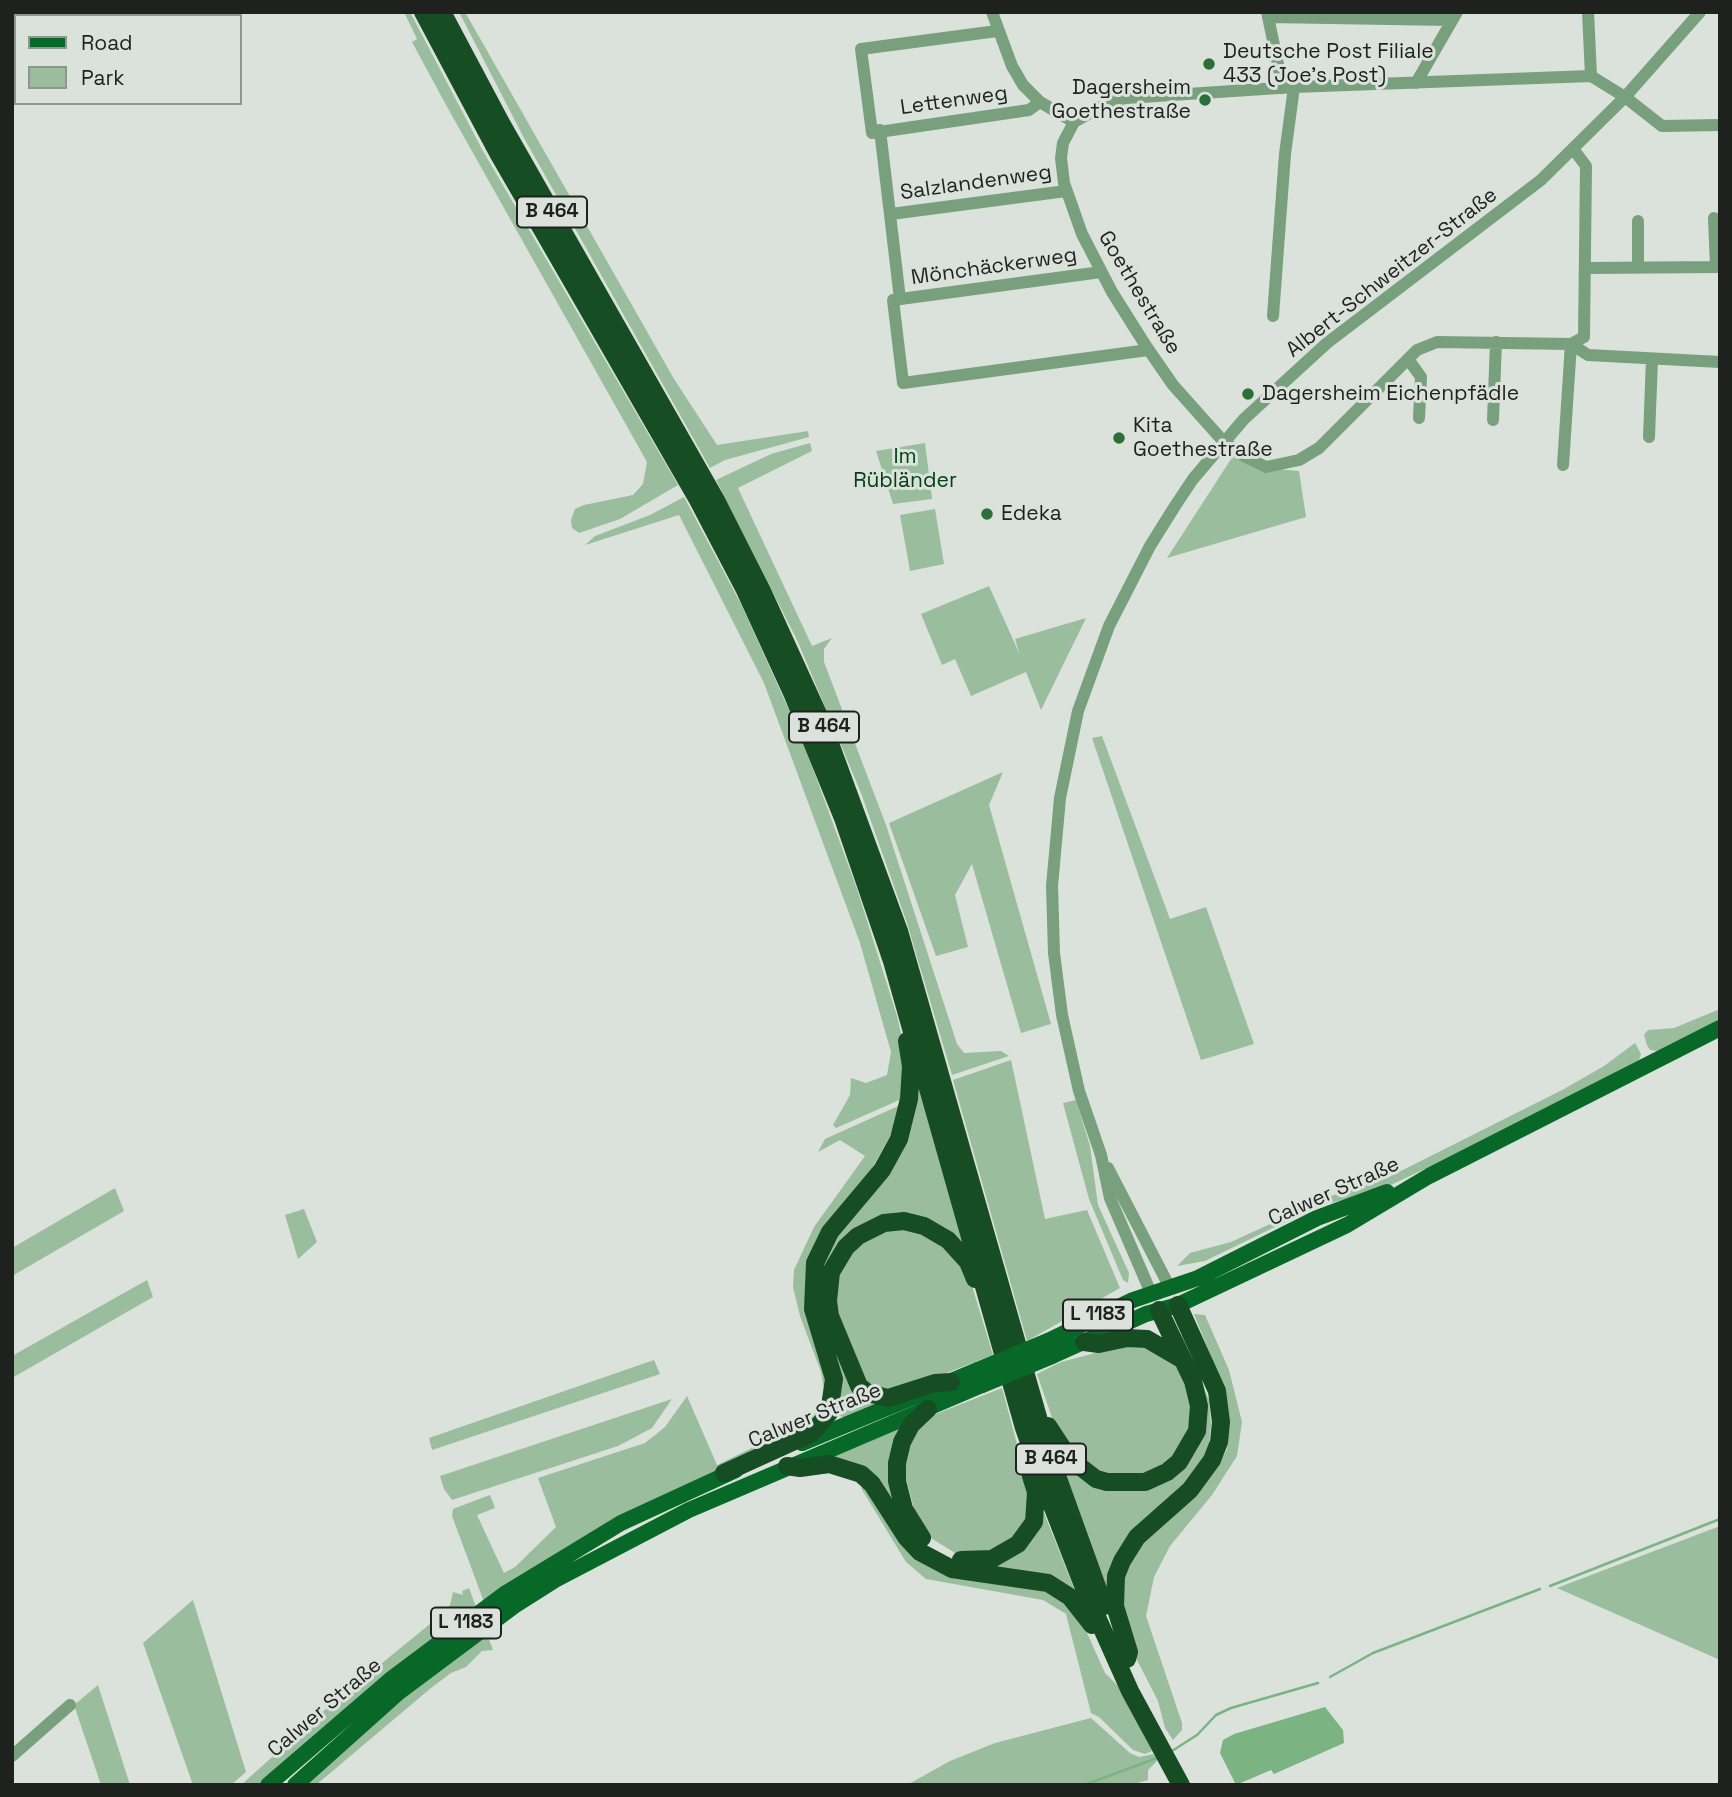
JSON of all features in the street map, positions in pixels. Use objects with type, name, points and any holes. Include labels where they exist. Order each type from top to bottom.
[{"type":"highway","name":"B 464","points":[[423,12],[506,167],[677,463],[740,581],[831,787],[900,986],[1024,1428],[1074,1564],[1130,1691],[1157,1734],[1178,1775],[1191,1785]]},
{"type":"highway","name":"B 464","points":[[442,12],[478,81],[700,471],[755,576],[814,704],[861,821],[909,963],[1051,1460],[1087,1563],[1157,1734]]},
{"type":"highway","points":[[451,12],[478,81]]},
{"type":"highway","points":[[724,1474],[812,1433],[829,1413],[834,1378],[813,1309],[813,1278],[818,1256],[830,1232],[882,1170],[899,1139],[906,1117],[911,1066],[900,1010],[900,986]]},
{"type":"highway","points":[[951,1382],[935,1383],[888,1398],[868,1393],[859,1386],[853,1378],[829,1308],[828,1287],[837,1259],[858,1236],[884,1223],[904,1221],[924,1226],[948,1240],[959,1251],[993,1314]]},
{"type":"highway","points":[[1127,1659],[1129,1652],[1115,1606],[1116,1576],[1122,1561],[1138,1537],[1190,1490],[1212,1461],[1219,1442],[1221,1422],[1216,1391],[1178,1305]]},
{"type":"highway","points":[[1012,1328],[1023,1339],[1048,1425],[1058,1444],[1080,1468],[1107,1482],[1145,1482],[1167,1472],[1186,1454],[1197,1431],[1200,1415],[1198,1396],[1184,1360],[1159,1310]]},
{"type":"highway","points":[[1084,1342],[1099,1344],[1127,1338],[1147,1339],[1184,1360]]},
{"type":"highway","points":[[928,1409],[911,1425],[902,1442],[897,1463],[899,1494],[919,1534],[944,1555],[962,1561],[980,1562],[1002,1555],[1018,1544],[1034,1522],[1036,1492],[1022,1445],[1024,1428]]},
{"type":"highway","points":[[787,1466],[800,1468],[829,1464],[861,1474],[882,1498],[906,1537],[937,1563],[961,1571],[1032,1578],[1058,1588],[1085,1615],[1130,1691]]},
{"type":"main road","name":"Calwer Straße","points":[[1050,1349],[1084,1342],[1159,1310],[1178,1305],[1348,1225],[1429,1176],[1720,1028]]},
{"type":"main road","name":"Calwer Straße","points":[[295,1785],[400,1692],[514,1606],[630,1539],[787,1466],[928,1409],[980,1378],[1050,1349],[1151,1293],[1198,1278],[1339,1209],[1429,1176]]},
{"type":"main road","points":[[1169,1286],[1178,1305]]},
{"type":"main road","points":[[1151,1293],[1159,1310]]},
{"type":"main road","name":"Calwer Straße","points":[[268,1785],[390,1679],[506,1593],[621,1524],[724,1474],[951,1382],[980,1378]]},
{"type":"street","points":[[992,12],[997,31],[1023,85],[1040,102],[1074,122],[1095,107],[1126,97],[1591,76],[1625,97],[1662,126],[1720,125]]},
{"type":"street","points":[[1588,12],[1591,76]]},
{"type":"street","name":"Albert-Schweitzer-Straße","points":[[1101,1155],[1079,1091],[1065,1030],[1054,953],[1052,886],[1060,798],[1078,711],[1109,626],[1138,568],[1187,488],[1223,441],[1270,394],[1327,343],[1512,204],[1574,150],[1700,12]]},
{"type":"street","points":[[1273,316],[1288,88],[1267,15],[1455,16]]},
{"type":"street","points":[[1416,83],[1455,16]]},
{"type":"street","points":[[997,31],[861,49],[891,214],[903,383],[1148,350]]},
{"type":"street","name":"Lettenweg","points":[[876,132],[1029,110],[1040,102]]},
{"type":"street","name":"Goethestraße","points":[[1074,122],[1063,143],[1061,158],[1066,191],[1101,272],[1148,350],[1173,385],[1223,441],[1244,457],[1266,467],[1280,467],[1319,448],[1408,359],[1425,345],[1437,342],[1571,344],[1588,355],[1720,362]]},
{"type":"street","points":[[1563,466],[1571,344],[1584,337],[1586,166],[1574,150]]},
{"type":"street","name":"Salzlandenweg","points":[[891,214],[1066,191]]},
{"type":"street","points":[[1586,268],[1718,267],[1714,218]]},
{"type":"street","points":[[1638,220],[1638,267]]},
{"type":"street","name":"Mönchäckerweg","points":[[897,299],[1101,272]]},
{"type":"street","points":[[1493,420],[1496,342]]},
{"type":"street","points":[[1408,359],[1421,377],[1419,418]]},
{"type":"street","points":[[1649,437],[1652,359]]},
{"type":"street","points":[[1101,1155],[1169,1286]]},
{"type":"street","points":[[1101,1155],[1110,1198],[1151,1293]]},
{"type":"street","points":[[12,1756],[69,1705]]},
{"type":"green space","points":[[404,12],[410,12],[483,151],[678,485],[620,519],[579,533],[572,528],[571,520],[575,509],[633,495],[643,484],[647,462],[446,105],[412,42],[417,39]]},
{"type":"green space","points":[[459,12],[465,12],[674,379],[717,445],[808,431],[809,437],[725,460],[710,468],[524,138]]},
{"type":"green space","points":[[810,443],[812,451],[738,488],[812,646],[832,638],[824,649],[824,662],[886,825],[957,1044],[964,1053],[1001,1051],[1009,1056],[952,1075],[907,923],[861,793],[798,642],[716,480],[771,454]]},
{"type":"green space","name":"Im Rübländer","points":[[925,443],[932,499],[893,504],[876,451]]},
{"type":"green space","points":[[1235,453],[1264,468],[1299,471],[1306,517],[1167,558]]},
{"type":"green space","points":[[684,497],[742,606],[802,739],[857,889],[897,1016],[905,1051],[906,1097],[836,1128],[833,1125],[850,1095],[851,1078],[866,1083],[887,1075],[891,1052],[860,943],[764,683],[679,515],[585,545],[595,536],[650,515]]},
{"type":"green space","points":[[935,509],[944,564],[910,571],[900,515]]},
{"type":"green space","points":[[989,586],[1020,655],[1015,639],[1086,618],[1041,710],[1026,672],[971,696],[955,659],[942,665],[921,614]]},
{"type":"green space","points":[[1102,736],[1170,919],[1206,907],[1254,1044],[1201,1060],[1092,738]]},
{"type":"green space","points":[[1003,772],[989,805],[1051,1024],[1021,1033],[972,864],[955,895],[968,947],[936,956],[889,823]]},
{"type":"green space","points":[[1720,1009],[1720,1021],[1658,1051],[1650,1050],[1647,1045],[1644,1035],[1648,1030],[1674,1028]]},
{"type":"green space","points":[[1635,1043],[1641,1054],[1639,1060],[1630,1066],[1452,1156],[1376,1192],[1318,1206],[1205,1261],[1177,1266],[1190,1253],[1231,1242],[1331,1196],[1387,1178],[1564,1089],[1604,1066]]},
{"type":"green space","points":[[1011,1060],[1045,1219],[1087,1210],[1120,1288],[1027,1341],[953,1080]]},
{"type":"green space","points":[[919,1085],[966,1249],[899,1217],[827,1266],[847,1379],[884,1401],[845,1418],[834,1414],[820,1271],[836,1232]]},
{"type":"green space","points":[[1076,1100],[1090,1146],[1098,1205],[1129,1273],[1128,1283],[1123,1280],[1089,1199],[1063,1103]]},
{"type":"green space","points":[[905,1103],[894,1138],[816,1249],[829,1395],[811,1429],[484,1602],[452,1516],[453,1509],[490,1495],[495,1508],[477,1515],[504,1573],[515,1567],[556,1527],[538,1478],[645,1443],[665,1427],[687,1396],[717,1465],[805,1422],[815,1414],[821,1405],[824,1389],[821,1372],[800,1316],[793,1287],[794,1270],[814,1227],[865,1156],[840,1140],[818,1152],[825,1139]]},
{"type":"green space","points":[[115,1188],[124,1211],[12,1276],[12,1248]]},
{"type":"green space","points":[[304,1209],[317,1242],[298,1259],[285,1215]]},
{"type":"green space","points":[[892,1228],[930,1233],[969,1276],[993,1355],[900,1391],[864,1384],[833,1314],[832,1286],[853,1246]]},
{"type":"green space","points":[[147,1280],[153,1297],[12,1378],[12,1356]]},
{"type":"green space","points":[[1194,1314],[1205,1315],[1229,1370],[1242,1422],[1237,1456],[1212,1495],[1170,1546],[1154,1577],[1146,1616],[1182,1723],[1182,1730],[1173,1740],[1165,1728],[1158,1701],[1136,1658],[1119,1598],[1131,1553],[1219,1465],[1227,1449],[1229,1417],[1226,1394]]},
{"type":"green space","points":[[1177,1329],[1184,1339],[1209,1400],[1211,1425],[1208,1451],[1201,1469],[1143,1526],[1110,1602],[1056,1454],[1127,1490],[1199,1443]]},
{"type":"green space","points":[[1137,1342],[1180,1366],[1193,1401],[1185,1449],[1150,1476],[1094,1473],[1057,1432],[1037,1374],[1061,1362]]},
{"type":"green space","points":[[654,1360],[660,1374],[432,1450],[429,1438]]},
{"type":"green space","points":[[1002,1388],[1033,1504],[1019,1538],[996,1552],[968,1556],[955,1553],[931,1538],[917,1521],[904,1470],[907,1452],[913,1435],[936,1414]]},
{"type":"green space","points":[[672,1399],[652,1428],[618,1446],[452,1500],[444,1489],[440,1476]]},
{"type":"green space","points":[[898,1427],[901,1431],[893,1452],[891,1474],[895,1498],[905,1526],[924,1548],[943,1559],[962,1565],[981,1566],[998,1562],[1027,1542],[1044,1513],[1077,1596],[1040,1577],[963,1567],[934,1557],[910,1536],[882,1490],[868,1475],[826,1459]]},
{"type":"green space","points":[[864,1485],[907,1547],[1045,1588],[1078,1613],[1105,1673],[1121,1689],[1152,1751],[1145,1754],[1133,1750],[1099,1717],[1091,1713],[1066,1614],[1043,1600],[926,1579],[906,1562],[861,1488]]},
{"type":"green space","points":[[1720,1526],[1720,1660],[1557,1588]]},
{"type":"green space","points":[[469,1588],[476,1607],[260,1785],[241,1785],[328,1707],[441,1615],[450,1605],[453,1592],[463,1595],[462,1591]]},
{"type":"green space","points":[[193,1600],[246,1772],[231,1785],[193,1785],[143,1643]]},
{"type":"green space","points":[[487,1634],[493,1650],[482,1651],[466,1667],[451,1673],[431,1688],[316,1785],[302,1785],[418,1686]]},
{"type":"green space","points":[[98,1685],[130,1785],[101,1785],[74,1705]]},
{"type":"green space","points":[[1091,1718],[1130,1753],[1139,1757],[1154,1754],[1157,1761],[1148,1770],[1148,1780],[1130,1785],[907,1785],[950,1761],[995,1743]]},
{"type":"shaded area","points":[[1325,1707],[1343,1730],[1344,1743],[1274,1774],[1271,1770],[1236,1785],[1220,1753],[1223,1740],[1234,1734]]},
{"type":"waterway","points":[[1550,1586],[1720,1519]]},
{"type":"waterway","points":[[1330,1677],[1373,1653],[1540,1589]]},
{"type":"waterway","points":[[1172,1751],[1197,1735],[1216,1715],[1231,1708],[1318,1683]]},
{"type":"waterway","points":[[1084,1785],[1160,1757]]},
{"type":"place","name":"Deutsche Post Filiale 433 (Joe's Post)","points":[[1209,64]]},
{"type":"place","name":"Dagersheim Goethestraße","points":[[1205,100]]},
{"type":"place","name":"Dagersheim Eichenpfädle","points":[[1248,394]]},
{"type":"place","name":"Kita Goethestraße","points":[[1119,438]]},
{"type":"place","name":"Edeka","points":[[987,514]]}]
